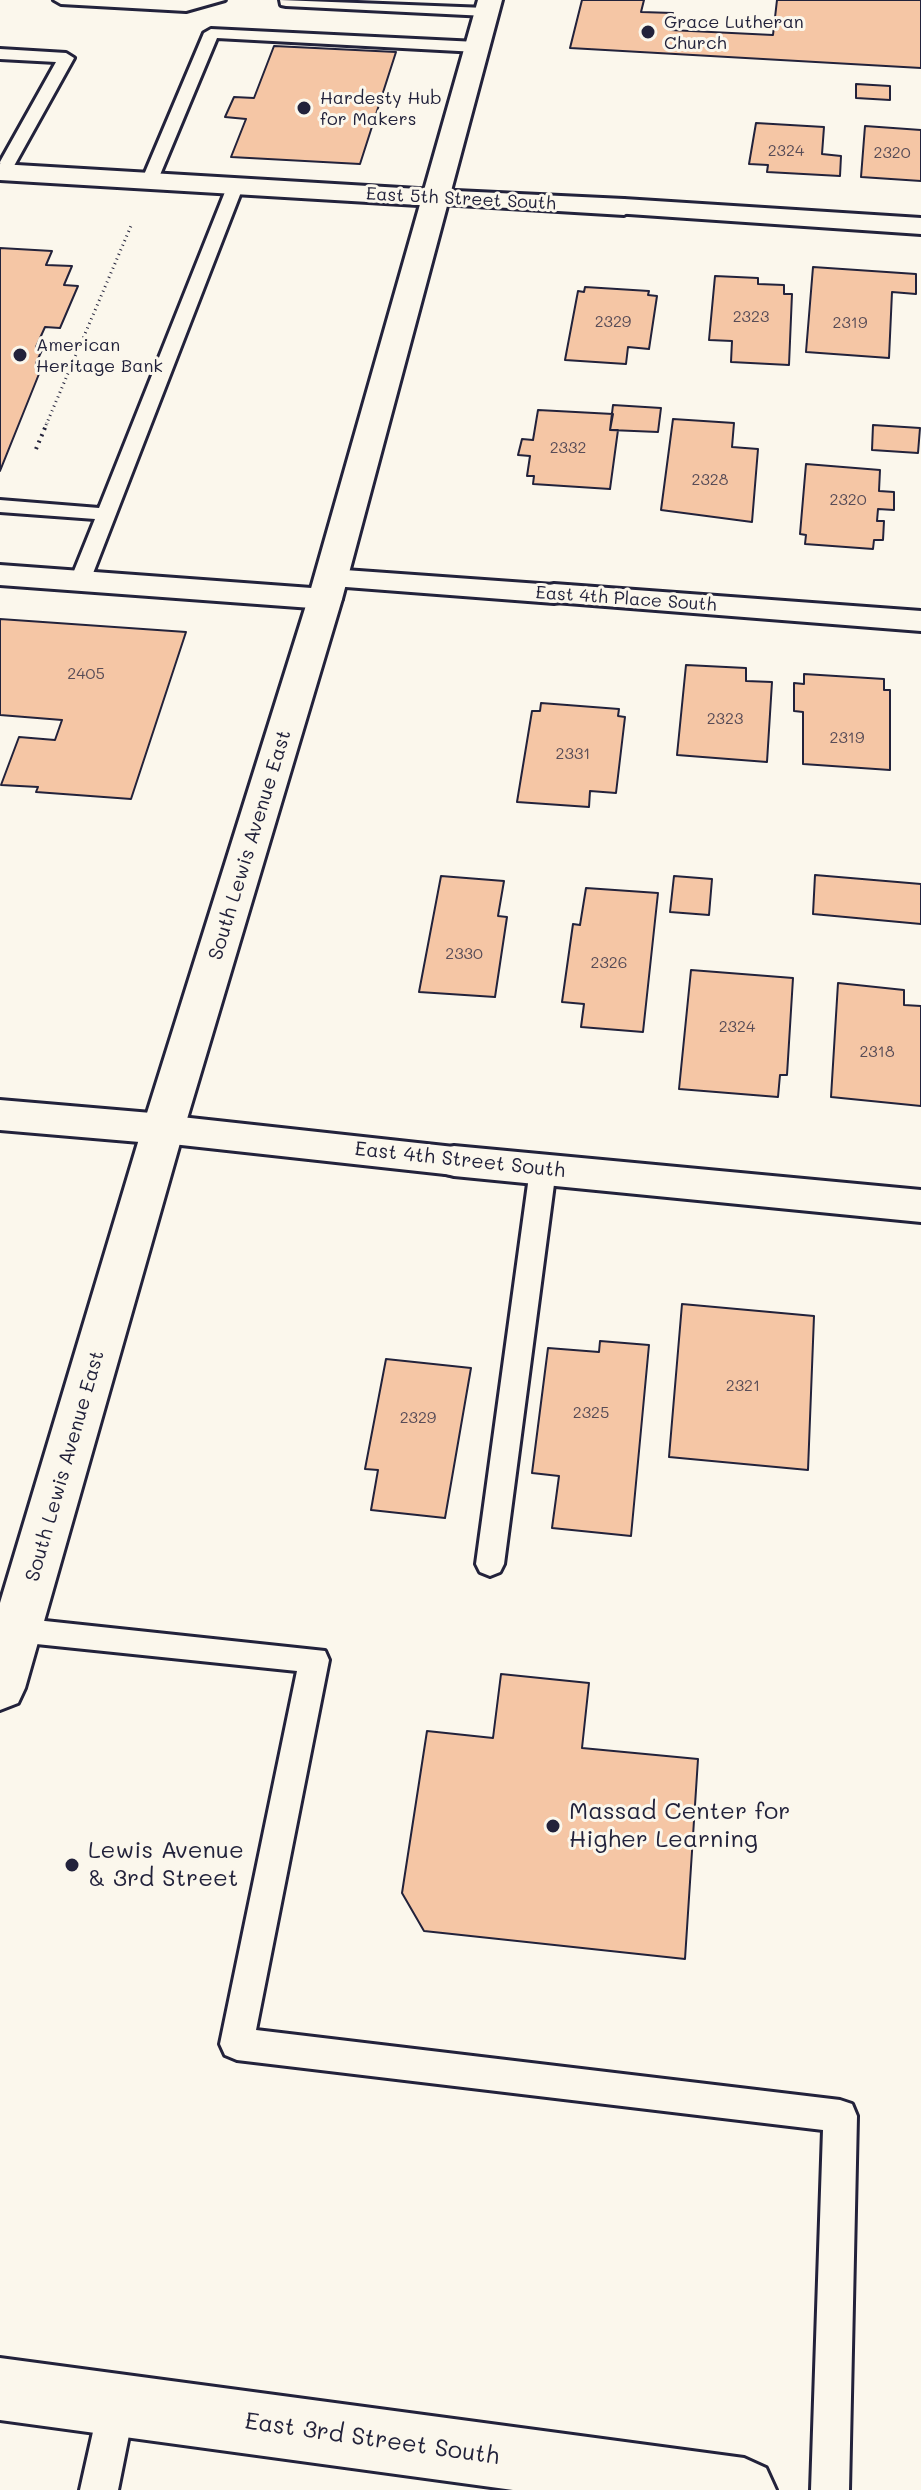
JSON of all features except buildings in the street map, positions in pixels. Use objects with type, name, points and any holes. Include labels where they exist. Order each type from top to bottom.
[{"type":"main road","name":"South Lewis Avenue East","points":[[0,1688],[163,1129],[328,588],[488,6]]},
{"type":"main road","name":"East 5th Street South","points":[[1,172],[435,198]]},
{"type":"main road","name":"East 5th Street South","points":[[624,207],[921,226]]},
{"type":"main road","name":"East 4th Place South","points":[[0,575],[80,581],[328,588]]},
{"type":"main road","name":"East 4th Place South","points":[[554,594],[921,621]]},
{"type":"main road","name":"East 4th Street South","points":[[0,1115],[163,1129]]},
{"type":"main road","name":"East 4th Street South","points":[[454,1161],[921,1206]]},
{"type":"main road","name":"East 3rd Street South","points":[[0,2389],[744,2490]]},
{"type":"street","name":"East 5th Street South","points":[[435,198],[624,207]]},
{"type":"street","name":"East 4th Place South","points":[[328,588],[554,594]]},
{"type":"street","name":"East 4th Street South","points":[[163,1129],[454,1161]]},
{"type":"lane","points":[[61,0],[186,7],[218,0]]},
{"type":"lane","points":[[286,2],[488,6]]},
{"type":"lane","points":[[149,182],[211,33],[477,47]]},
{"type":"lane","points":[[0,54],[66,58],[1,172]]},
{"type":"lane","points":[[80,581],[235,187]]},
{"type":"lane","points":[[0,506],[106,514]]},
{"type":"lane","points":[[490,1564],[543,1169]]},
{"type":"lane","points":[[17,1630],[314,1660],[237,2044],[840,2116],[830,2490]]},
{"type":"lane","points":[[99,2490],[117,2405]]},
{"type":"path","points":[[36,449],[134,219]]},
{"type":"place","name":"Grace Lutheran Church","points":[[648,32]]},
{"type":"place","name":"Hardesty Hub for Makers","points":[[304,108]]},
{"type":"place","name":"American Heritage Bank","points":[[20,355]]},
{"type":"place","name":"Massad Center for Higher Learning","points":[[553,1826]]},
{"type":"place","name":"Lewis Avenue & 3rd Street","points":[[72,1865]]}]
